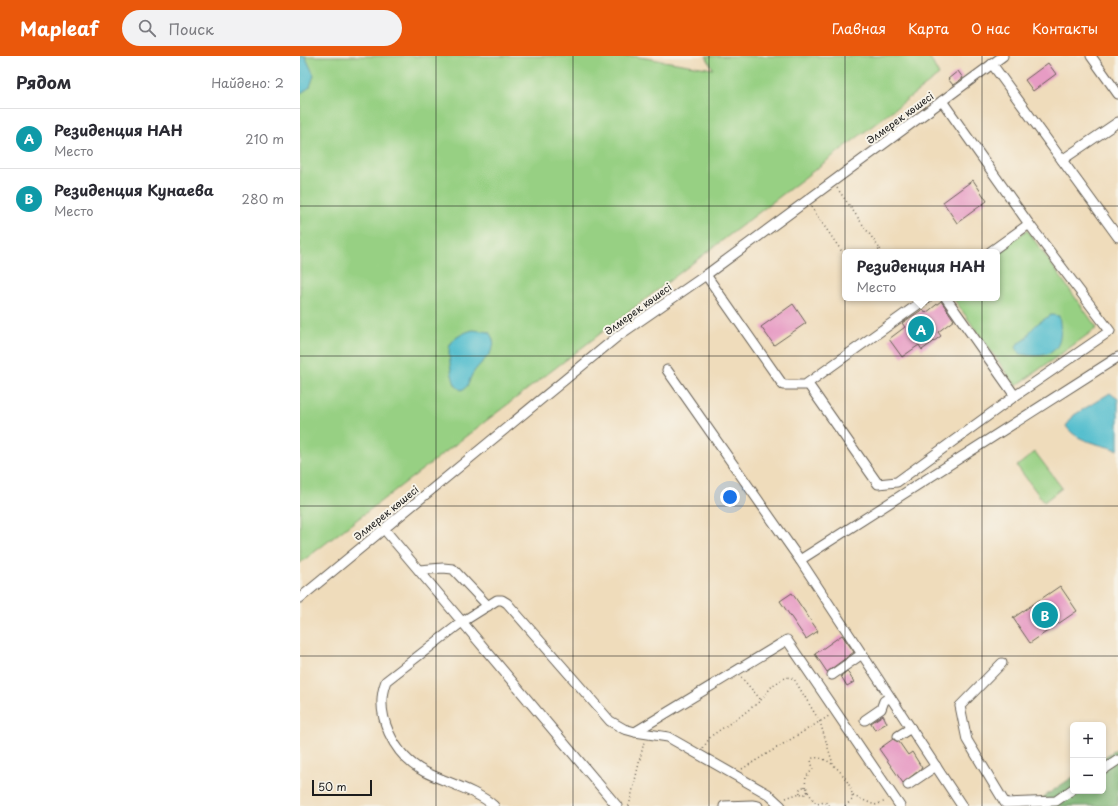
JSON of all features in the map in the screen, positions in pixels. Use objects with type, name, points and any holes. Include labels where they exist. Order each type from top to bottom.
[{"type":"street","name":"Әлмерек көшесі","points":[[300,598],[618,336],[706,274],[1003,56]]},
{"type":"street","points":[[1091,56],[1118,94]]},
{"type":"street","points":[[992,64],[1118,237]]},
{"type":"street","points":[[808,384],[878,484],[897,482],[1015,396],[1110,331],[1029,224],[942,101]]},
{"type":"street","points":[[1062,160],[1118,122]]},
{"type":"street","points":[[994,249],[1029,224]]},
{"type":"street","points":[[706,274],[782,386],[808,384],[923,301]]},
{"type":"street","points":[[948,301],[1015,396]]},
{"type":"street","points":[[800,560],[1118,357]]},
{"type":"street","points":[[667,370],[800,560],[962,806]]},
{"type":"street","points":[[384,529],[617,806]]},
{"type":"street","points":[[419,570],[443,568],[453,569],[488,606]]},
{"type":"street","points":[[494,806],[489,802],[424,772],[397,747],[387,729],[383,716],[383,689],[386,681],[462,622],[497,600],[502,600],[507,603],[610,721],[624,729],[668,737],[768,794],[779,804]]},
{"type":"street","points":[[635,732],[787,640],[900,806]]},
{"type":"street","points":[[832,675],[862,654]]},
{"type":"street","points":[[1002,663],[960,706],[966,740],[1005,803],[1056,801],[1070,791]]},
{"type":"street","points":[[865,720],[881,709],[884,701],[890,697]]},
{"type":"street","points":[[898,736],[911,728]]},
{"type":"street","points":[[1106,768],[1118,760]]},
{"type":"street","points":[[908,785],[936,766]]},
{"type":"street","points":[[724,806],[752,804],[758,806]]},
{"type":"path","points":[[832,182],[880,249]]},
{"type":"path","points":[[807,200],[842,252]]},
{"type":"path","points":[[736,671],[761,700]]},
{"type":"path","points":[[698,754],[711,736],[742,715],[761,700],[773,685],[787,677],[794,679],[820,722],[833,764]]},
{"type":"path","points":[[734,774],[836,712]]},
{"type":"path","points":[[629,806],[646,733]]},
{"type":"path","points":[[830,806],[825,802],[817,804],[814,802],[808,792],[808,789],[805,787],[806,777],[812,769],[812,758],[822,758],[833,764],[842,773],[850,786],[853,796],[852,800],[845,806]]},
{"type":"path","points":[[779,804],[800,792],[800,788],[805,787]]},
{"type":"path","points":[[800,792],[803,795],[808,792]]},
{"type":"path","points":[[853,796],[875,805],[894,798]]},
{"type":"green space","points":[[300,56],[633,56],[713,69],[706,56],[929,56],[939,75],[300,563]]},
{"type":"green space","points":[[1027,230],[1097,328],[1016,386],[955,301],[1000,301],[1000,250]]},
{"type":"green space","points":[[1035,452],[1062,488],[1044,502],[1017,466]]},
{"type":"green space","points":[[1118,748],[1118,806],[1030,806],[1070,779],[1070,794],[1106,794],[1106,756]]},
{"type":"water","points":[[300,56],[305,56],[314,75],[310,87],[300,94]]},
{"type":"water","points":[[1051,315],[1059,316],[1060,337],[1058,345],[1048,354],[1020,354],[1016,348],[1018,343],[1025,340],[1031,330],[1038,323]]},
{"type":"water","points":[[473,330],[489,332],[494,345],[472,375],[467,386],[461,390],[454,383],[450,366],[449,348],[457,337]]},
{"type":"water","points":[[1110,393],[1118,399],[1118,450],[1082,439],[1076,436],[1066,426],[1074,415]]},
{"type":"building","points":[[1048,63],[1056,74],[1033,91],[1025,80]]},
{"type":"building","points":[[958,71],[963,78],[953,85],[948,79]]},
{"type":"building","points":[[973,180],[987,201],[957,223],[943,202]]},
{"type":"building","points":[[941,301],[954,320],[938,332],[941,336],[922,350],[919,345],[902,357],[889,339],[905,327],[902,323],[923,309],[926,313]]},
{"type":"building","points":[[793,304],[806,323],[774,345],[761,327]]},
{"type":"building","points":[[1060,586],[1077,611],[1030,643],[1013,618]]},
{"type":"building","points":[[792,593],[818,631],[806,639],[780,601]]},
{"type":"building","points":[[842,635],[854,652],[827,672],[815,654]]},
{"type":"building","points":[[847,671],[854,682],[847,686],[841,676]]},
{"type":"building","points":[[883,715],[887,723],[875,730],[871,723]]},
{"type":"building","points":[[893,739],[899,742],[908,755],[912,752],[922,768],[903,783],[879,749]]},
{"type":"place","name":"Резиденция НАН","points":[[921,329]]},
{"type":"place","name":"Резиденция Кунаева","points":[[1045,615]]}]
